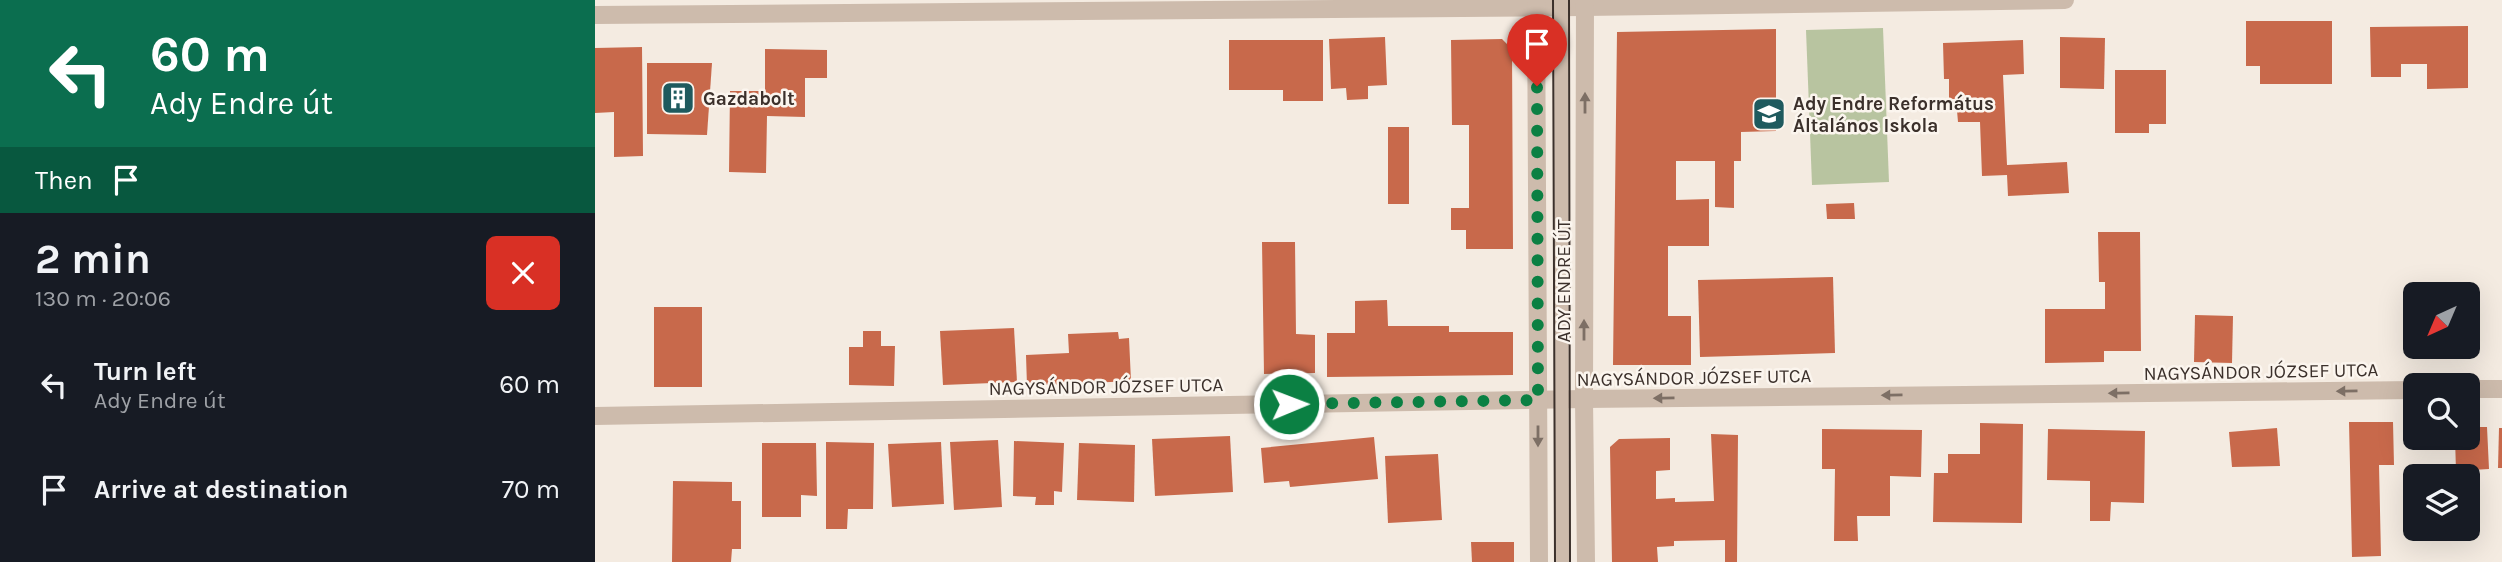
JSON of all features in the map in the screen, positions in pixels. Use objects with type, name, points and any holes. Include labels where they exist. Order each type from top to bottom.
[{"type":"street","points":[[595,15],[1536,3],[2065,0]]},
{"type":"street","name":"ADY ENDRE ÚT","points":[[1536,3],[1539,562]]},
{"type":"street","name":"ADY ENDRE ÚT","points":[[1585,3],[1586,562]]},
{"type":"street","points":[[2480,389],[2502,389]]},
{"type":"street","name":"NAGYSÁNDOR JÓZSEF UTCA","points":[[595,416],[1584,398],[2403,390]]},
{"type":"lane","points":[[1561,3],[1562,562]]},
{"type":"green space","points":[[1883,28],[1889,182],[1812,185],[1806,30]]},
{"type":"building","points":[[2246,21],[2332,21],[2332,84],[2260,84],[2260,66],[2246,66]]},
{"type":"building","points":[[2468,26],[2468,88],[2427,89],[2427,64],[2401,64],[2401,77],[2371,77],[2370,27]]},
{"type":"building","points":[[1776,29],[1776,131],[1741,132],[1741,161],[1734,161],[1734,208],[1715,207],[1715,161],[1676,161],[1676,200],[1709,199],[1709,246],[1668,246],[1668,316],[1691,316],[1691,365],[1613,365],[1617,32]]},
{"type":"building","points":[[1385,37],[1387,85],[1368,86],[1368,99],[1347,100],[1346,88],[1331,89],[1329,39]]},
{"type":"building","points":[[2060,37],[2105,38],[2104,89],[2060,88]]},
{"type":"building","points":[[1502,39],[1512,49],[1513,249],[1466,249],[1466,230],[1451,230],[1451,208],[1469,208],[1469,125],[1452,125],[1451,40]]},
{"type":"building","points":[[1229,40],[1323,40],[1323,101],[1283,101],[1283,90],[1229,90]]},
{"type":"building","points":[[2023,40],[2024,74],[2003,75],[2007,165],[2067,162],[2069,193],[2008,196],[2007,175],[1982,176],[1980,122],[1958,122],[1956,99],[1949,99],[1949,79],[1944,79],[1943,43]]},
{"type":"building","points":[[642,47],[643,156],[614,157],[614,112],[595,113],[595,48]]},
{"type":"building","points":[[765,49],[827,50],[827,78],[805,78],[805,117],[767,116],[766,173],[729,172],[730,91],[765,91]]},
{"type":"building","name":"Gazdabolt","points":[[647,63],[712,63],[707,135],[647,134]]},
{"type":"building","points":[[2115,70],[2166,70],[2166,124],[2149,124],[2149,133],[2115,133]]},
{"type":"building","points":[[1388,127],[1409,127],[1409,204],[1388,204]]},
{"type":"building","points":[[1854,203],[1855,219],[1827,219],[1826,204]]},
{"type":"building","points":[[2098,232],[2140,232],[2141,351],[2104,351],[2104,362],[2045,363],[2045,309],[2105,309],[2105,282],[2099,282]]},
{"type":"building","points":[[1262,242],[1295,242],[1296,334],[1315,335],[1315,373],[1264,374]]},
{"type":"building","points":[[1833,277],[1835,353],[1700,357],[1698,280]]},
{"type":"building","points":[[1387,300],[1388,326],[1449,326],[1449,332],[1513,332],[1513,375],[1327,377],[1327,333],[1355,333],[1355,301]]},
{"type":"building","points":[[654,307],[702,307],[702,387],[654,387]]},
{"type":"building","points":[[2195,315],[2233,316],[2232,363],[2194,362]]},
{"type":"building","points":[[1014,328],[1017,382],[943,385],[940,331]]},
{"type":"building","points":[[863,331],[881,331],[881,346],[895,346],[894,386],[849,385],[849,347],[863,347]]},
{"type":"building","points":[[1118,332],[1119,339],[1129,338],[1131,381],[1027,386],[1026,355],[1069,353],[1068,334]]},
{"type":"building","points":[[2349,422],[2393,422],[2394,465],[2379,465],[2381,556],[2352,557]]},
{"type":"building","points":[[1980,423],[2023,424],[2022,523],[1933,522],[1934,473],[1948,473],[1948,454],[1980,454]]},
{"type":"building","points":[[2480,427],[2487,427],[2489,469],[2480,470],[2480,464],[2456,464],[2455,450],[2480,450]]},
{"type":"building","points":[[2277,428],[2280,466],[2232,467],[2229,432]]},
{"type":"building","points":[[2499,428],[2502,428],[2502,468],[2498,468]]},
{"type":"building","points":[[1822,429],[1922,430],[1921,477],[1890,476],[1890,516],[1857,516],[1858,541],[1834,541],[1835,469],[1822,469]]},
{"type":"building","points":[[2048,429],[2145,431],[2144,503],[2111,502],[2110,521],[2090,521],[2090,481],[2047,480]]},
{"type":"building","points":[[1711,434],[1738,435],[1737,562],[1725,562],[1725,540],[1674,541],[1674,546],[1657,547],[1658,562],[1612,562],[1610,447],[1619,439],[1670,438],[1670,470],[1656,471],[1656,499],[1675,498],[1675,502],[1714,501]]},
{"type":"building","points":[[1230,436],[1233,492],[1155,496],[1152,439]]},
{"type":"building","points":[[1374,437],[1378,479],[1290,487],[1289,481],[1264,483],[1261,448]]},
{"type":"building","points":[[998,440],[1002,507],[954,510],[950,442]]},
{"type":"building","points":[[1014,441],[1064,443],[1062,492],[1054,491],[1054,505],[1035,505],[1036,497],[1013,496]]},
{"type":"building","points":[[826,442],[874,443],[873,509],[848,509],[847,529],[826,529]]},
{"type":"building","points":[[941,442],[944,504],[892,507],[888,444]]},
{"type":"building","points":[[762,443],[816,443],[817,496],[801,495],[801,517],[762,517]]},
{"type":"building","points":[[1079,443],[1135,445],[1134,502],[1077,500]]},
{"type":"building","points":[[1438,454],[1442,520],[1388,523],[1385,456]]},
{"type":"building","points":[[673,481],[732,482],[732,501],[741,501],[741,549],[732,549],[731,562],[672,562]]},
{"type":"building","points":[[1471,542],[1514,542],[1514,562],[1472,562]]},
{"type":"tram line","points":[[1553,0],[1555,562]]},
{"type":"tram line","points":[[1569,0],[1570,562]]},
{"type":"place","name":"Gazdabolt","points":[[678,98]]},
{"type":"place","name":"Ady Endre Református Általános Iskola","points":[[1769,114]]},
{"type":"route","points":[[1289,404],[1538,400],[1537,86]]}]
